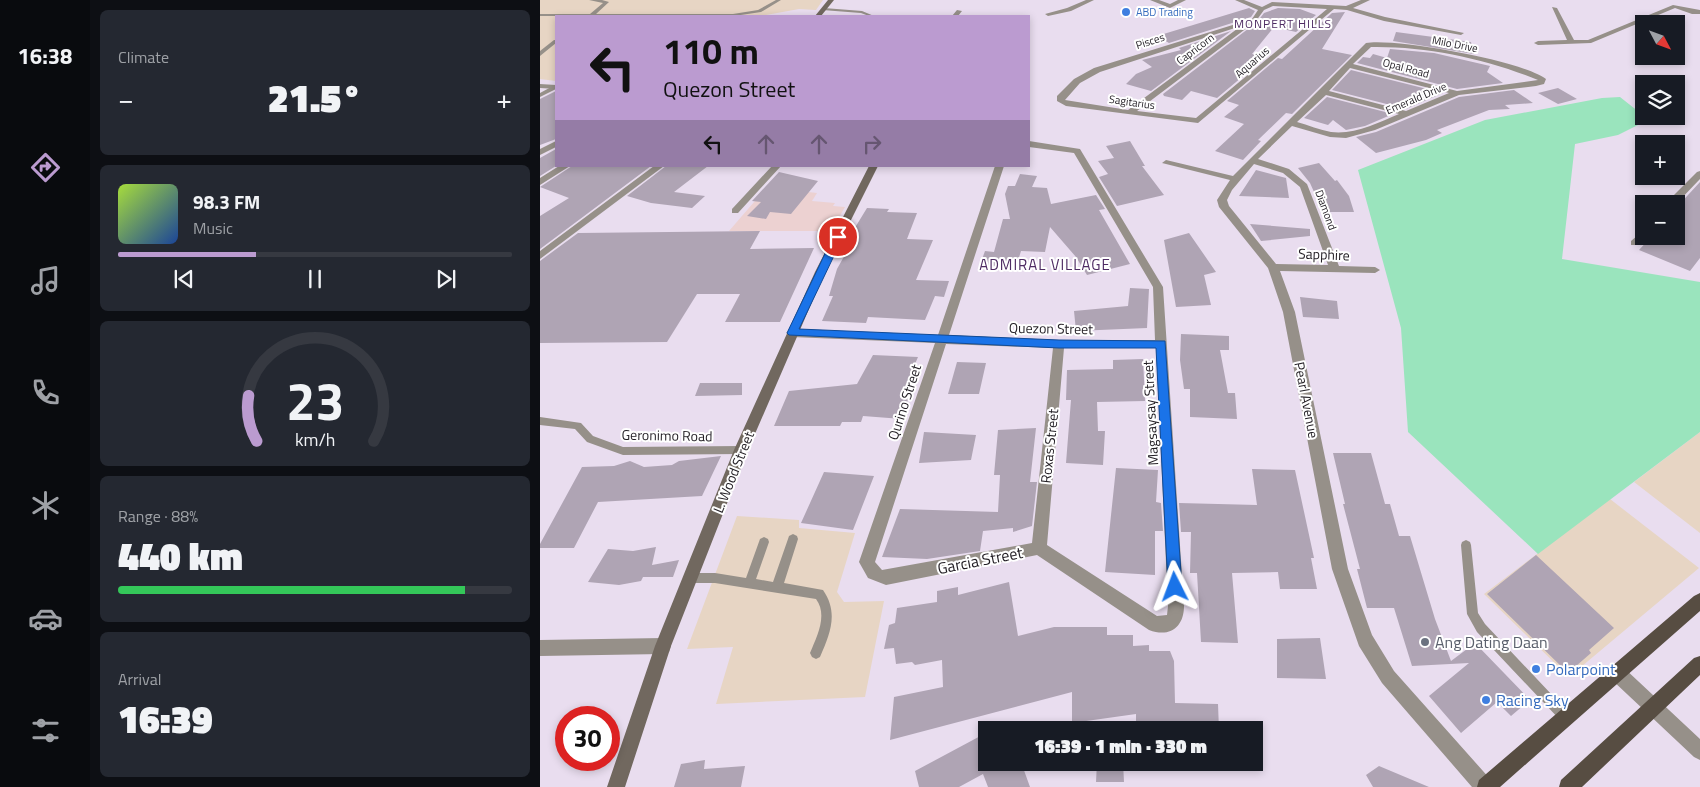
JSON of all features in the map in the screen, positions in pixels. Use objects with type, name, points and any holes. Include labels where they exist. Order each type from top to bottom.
[{"type":"main road","points":[[819,15],[831,0]]},
{"type":"main road","name":"L. Wood Street","points":[[616,787],[663,646],[741,450],[792,333],[874,167]]},
{"type":"main road","points":[[1485,787],[1639,656],[1700,601]]},
{"type":"main road","points":[[1568,787],[1700,664]]},
{"type":"street","points":[[1048,14],[1069,10],[1090,0]]},
{"type":"street","points":[[1153,0],[1170,6],[1182,0]]},
{"type":"street","points":[[1238,0],[1262,9],[1272,4],[1282,3],[1347,8],[1384,19],[1461,33]]},
{"type":"street","points":[[1347,8],[1367,0]]},
{"type":"street","points":[[1538,43],[1590,42],[1675,6],[1692,12],[1700,12]]},
{"type":"street","name":"Aquarius","points":[[1203,118],[1333,7]]},
{"type":"street","points":[[1554,8],[1571,42]]},
{"type":"street","name":"Capricorn","points":[[1129,113],[1254,20],[1262,9]]},
{"type":"street","name":"Pisces","points":[[1060,98],[1077,81],[1097,70],[1254,20]]},
{"type":"street","name":"Pearl Avenue","points":[[1369,45],[1254,160],[1236,179],[1224,194],[1222,200],[1224,207],[1273,267],[1289,312],[1340,569],[1365,640],[1388,677],[1485,787]]},
{"type":"street","name":"Milo Drive","points":[[1369,45],[1389,45],[1464,56],[1536,76]]},
{"type":"street","name":"Opal Road","points":[[1349,65],[1457,93]]},
{"type":"street","name":"Emerald Drive","points":[[1291,123],[1330,134],[1346,135],[1372,128],[1457,93],[1541,82],[1542,79],[1536,76]]},
{"type":"street","points":[[540,86],[555,87]]},
{"type":"street","points":[[1324,92],[1408,114]]},
{"type":"street","name":"Sagitarius","points":[[1060,98],[1061,102],[1066,104],[1190,122],[1203,118]]},
{"type":"street","points":[[540,152],[555,144]]},
{"type":"street","name":"Magsaysay Street","points":[[1030,144],[1072,149],[1080,154],[1158,287],[1176,606],[1176,615],[1171,623]]},
{"type":"street","name":"Diamond","points":[[1254,160],[1286,171],[1304,186],[1334,267]]},
{"type":"street","points":[[1166,163],[1236,179]]},
{"type":"street","points":[[540,182],[564,167]]},
{"type":"street","points":[[540,256],[659,167]]},
{"type":"street","points":[[735,211],[776,167]]},
{"type":"street","name":"Qurino Street","points":[[867,562],[940,339],[1000,167]]},
{"type":"street","points":[[1679,195],[1700,174]]},
{"type":"street","name":"Sapphire","points":[[1273,267],[1334,267],[1375,270]]},
{"type":"street","name":"Quezon Street","points":[[792,333],[1059,344],[1161,344]]},
{"type":"street","name":"Roxas Street","points":[[1040,548],[1059,344]]},
{"type":"street","name":"Garcia Street","points":[[867,562],[869,570],[876,576],[886,578],[1040,548],[1155,624],[1171,623]]},
{"type":"street","points":[[540,648],[663,646]]},
{"type":"street","points":[[1617,673],[1700,752]]},
{"type":"lane","points":[[591,0],[607,2],[591,15]]},
{"type":"lane","points":[[739,15],[759,12],[779,0]]},
{"type":"lane","points":[[824,9],[862,12],[870,15]]},
{"type":"lane","points":[[540,14],[565,15]]},
{"type":"lane","points":[[540,54],[555,42]]},
{"type":"lane","points":[[540,95],[555,87]]},
{"type":"lane","name":"Geronimo Road","points":[[540,420],[578,426],[590,439],[623,451],[741,450]]},
{"type":"lane","points":[[776,588],[793,538]]},
{"type":"lane","points":[[749,583],[764,542]]},
{"type":"lane","points":[[1466,546],[1473,614],[1481,628],[1565,717]]},
{"type":"lane","points":[[690,578],[715,578],[819,594],[826,602],[828,616],[816,652]]},
{"type":"shaded area","points":[[540,0],[823,0],[816,10],[799,9],[766,15],[555,15],[555,81],[540,79]]},
{"type":"shaded area","points":[[767,187],[817,193],[812,201],[835,203],[833,206],[845,207],[831,231],[729,231]]},
{"type":"shaded area","points":[[1700,432],[1700,533],[1634,482]]},
{"type":"shaded area","points":[[1610,499],[1699,568],[1569,677],[1484,594]]},
{"type":"shaded area","points":[[737,516],[799,520],[799,528],[855,533],[837,592],[844,602],[884,601],[865,697],[716,704],[733,647],[687,649]]},
{"type":"green space","points":[[1620,97],[1635,109],[1635,125],[1638,125],[1618,135],[1575,144],[1562,259],[1700,282],[1700,432],[1538,554],[1408,432],[1401,328],[1358,170],[1485,120],[1602,98]]},
{"type":"building","points":[[1249,8],[1255,11],[1251,17],[1169,43],[1157,36]]},
{"type":"building","points":[[1278,8],[1300,9],[1316,15],[1296,32],[1274,27],[1252,54],[1267,56],[1217,98],[1191,91],[1182,100],[1164,96],[1163,94],[1257,22],[1264,13]]},
{"type":"building","points":[[1345,12],[1322,49],[1352,55],[1292,114],[1286,113],[1258,140],[1261,141],[1243,160],[1215,151],[1244,124],[1224,117],[1239,105],[1227,101],[1278,58],[1282,59],[1332,13]]},
{"type":"building","points":[[1231,31],[1151,91],[1126,84],[1136,74],[1152,67],[1142,60],[1181,50],[1179,48]]},
{"type":"building","points":[[1396,32],[1471,42],[1474,54],[1393,41]]},
{"type":"building","points":[[1390,49],[1434,53],[1490,66],[1487,72],[1503,83],[1457,89],[1357,63],[1363,57],[1370,58],[1373,54],[1387,58]]},
{"type":"building","points":[[1351,70],[1443,93],[1406,109],[1332,90]]},
{"type":"building","points":[[1558,88],[1577,99],[1558,104],[1538,93]]},
{"type":"building","points":[[1514,90],[1533,103],[1505,105],[1510,109],[1489,110],[1437,130],[1442,133],[1426,140],[1376,153],[1356,137],[1376,132],[1459,97]]},
{"type":"building","points":[[555,92],[555,139],[540,145],[540,99]]},
{"type":"building","points":[[1327,97],[1393,114],[1365,126],[1346,130],[1333,120],[1328,125],[1304,118]]},
{"type":"building","points":[[1130,141],[1145,166],[1142,166],[1164,195],[1117,206],[1099,177],[1108,174],[1098,161],[1114,158],[1106,146]]},
{"type":"building","points":[[555,150],[555,167],[540,176],[540,158]]},
{"type":"building","points":[[1319,163],[1335,181],[1337,180],[1349,196],[1354,212],[1323,212],[1310,183],[1298,168]]},
{"type":"building","points":[[570,167],[650,167],[540,249],[540,216],[569,198],[540,187]]},
{"type":"building","points":[[665,167],[707,167],[674,192],[705,196],[692,208],[651,203],[627,196]]},
{"type":"building","points":[[1256,170],[1286,178],[1289,198],[1239,196]]},
{"type":"building","points":[[779,172],[818,181],[791,214],[770,212],[766,219],[747,216],[761,202],[752,201]]},
{"type":"building","points":[[1020,174],[1037,176],[1032,187],[1047,188],[1051,204],[1096,195],[1105,209],[1099,210],[1130,264],[1087,275],[1076,257],[1050,227],[1045,252],[1021,251],[1016,267],[980,265],[985,251],[994,252],[1003,219],[1010,219],[1005,194],[1008,186],[1015,186]]},
{"type":"building","points":[[1700,182],[1700,258],[1690,271],[1639,250],[1644,245],[1685,245],[1685,198]]},
{"type":"building","points":[[867,208],[889,209],[887,212],[917,213],[907,239],[933,240],[916,280],[949,281],[944,297],[935,296],[925,320],[868,317],[866,323],[822,321],[833,296],[829,296],[837,269],[851,244],[845,244]]},
{"type":"building","points":[[1250,224],[1310,229],[1310,236],[1261,241]]},
{"type":"building","points":[[760,231],[750,249],[814,248],[780,322],[725,322],[740,294],[697,294],[667,342],[540,343],[540,261],[578,233]]},
{"type":"building","points":[[1189,233],[1216,272],[1204,275],[1211,305],[1176,307],[1164,240]]},
{"type":"building","points":[[1130,288],[1149,289],[1147,328],[1076,331],[1074,311],[1128,306]]},
{"type":"building","points":[[1300,297],[1337,301],[1339,319],[1303,317]]},
{"type":"building","points":[[1181,334],[1229,336],[1229,350],[1220,350],[1228,393],[1235,393],[1237,419],[1190,417],[1190,389],[1184,389],[1180,360]]},
{"type":"building","points":[[873,355],[918,357],[903,392],[910,393],[902,419],[863,416],[861,422],[842,422],[840,426],[774,426],[789,391],[857,384]]},
{"type":"building","points":[[1143,359],[1145,401],[1097,402],[1098,431],[1105,431],[1103,465],[1066,463],[1071,400],[1066,400],[1067,370],[1113,369],[1113,360]]},
{"type":"building","points":[[957,362],[986,363],[979,394],[948,394]]},
{"type":"building","points":[[700,383],[742,383],[742,395],[695,396]]},
{"type":"building","points":[[1036,428],[1030,482],[1037,482],[1032,526],[1013,532],[1013,528],[983,531],[980,551],[927,559],[882,557],[900,509],[998,512],[1000,475],[994,475],[998,430]]},
{"type":"building","points":[[924,432],[976,435],[971,460],[919,463]]},
{"type":"building","points":[[1333,453],[1371,453],[1385,504],[1390,504],[1399,536],[1410,536],[1435,619],[1451,661],[1475,643],[1530,700],[1511,716],[1497,702],[1461,733],[1429,696],[1469,663],[1412,666],[1394,608],[1367,608],[1357,569],[1360,569],[1343,504],[1345,504]]},
{"type":"building","points":[[721,456],[702,496],[598,502],[574,548],[540,548],[540,544],[582,467],[614,466],[630,461],[644,467],[672,465],[679,461]]},
{"type":"building","points":[[1116,468],[1158,470],[1156,502],[1161,503],[1163,531],[1155,531],[1155,575],[1105,572]]},
{"type":"building","points":[[1252,469],[1295,470],[1314,558],[1311,558],[1317,589],[1280,589],[1278,572],[1232,573],[1238,643],[1201,642],[1197,573],[1190,573],[1191,532],[1181,532],[1179,503],[1257,505]]},
{"type":"building","points":[[824,472],[874,476],[853,530],[801,523]]},
{"type":"building","points":[[656,547],[652,565],[679,560],[673,577],[643,577],[641,581],[619,585],[588,582],[608,549],[633,551]]},
{"type":"building","points":[[1536,555],[1614,628],[1589,650],[1591,653],[1568,673],[1487,594]]},
{"type":"building","points":[[1009,582],[1018,636],[1054,627],[1107,627],[1107,635],[1133,635],[1133,646],[1149,645],[1149,651],[1170,651],[1174,661],[1175,703],[1218,704],[1219,721],[1136,721],[1136,714],[1086,721],[1072,721],[1072,692],[890,740],[894,697],[943,687],[942,660],[915,665],[912,662],[896,664],[894,648],[884,649],[889,625],[895,623],[897,608],[937,602],[937,591],[958,587],[958,595]]},
{"type":"building","points":[[1320,638],[1326,679],[1277,678],[1277,639]]},
{"type":"building","points":[[978,737],[978,771],[1024,771],[1030,787],[988,787],[983,774],[959,787],[919,787],[915,771]]},
{"type":"building","points":[[705,760],[704,769],[745,766],[741,787],[674,787],[681,764]]},
{"type":"building","points":[[1379,766],[1429,787],[1373,787],[1366,775]]},
{"type":"building","points":[[1097,771],[1123,771],[1124,782],[1096,782]]},
{"type":"place","name":"ABD Trading","points":[[1126,12]]},
{"type":"place","name":"Ang Dating Daan","points":[[1425,642]]},
{"type":"place","name":"Polarpoint","points":[[1536,669]]},
{"type":"place","name":"Racing Sky","points":[[1486,700]]},
{"type":"district","name":"MONPERT HILLS","points":[[1283,23]]},
{"type":"district","name":"ADMIRAL VILLAGE","points":[[1045,264]]},
{"type":"route","points":[[838,237],[792,333],[1059,344],[1161,344],[1175,587]]}]
